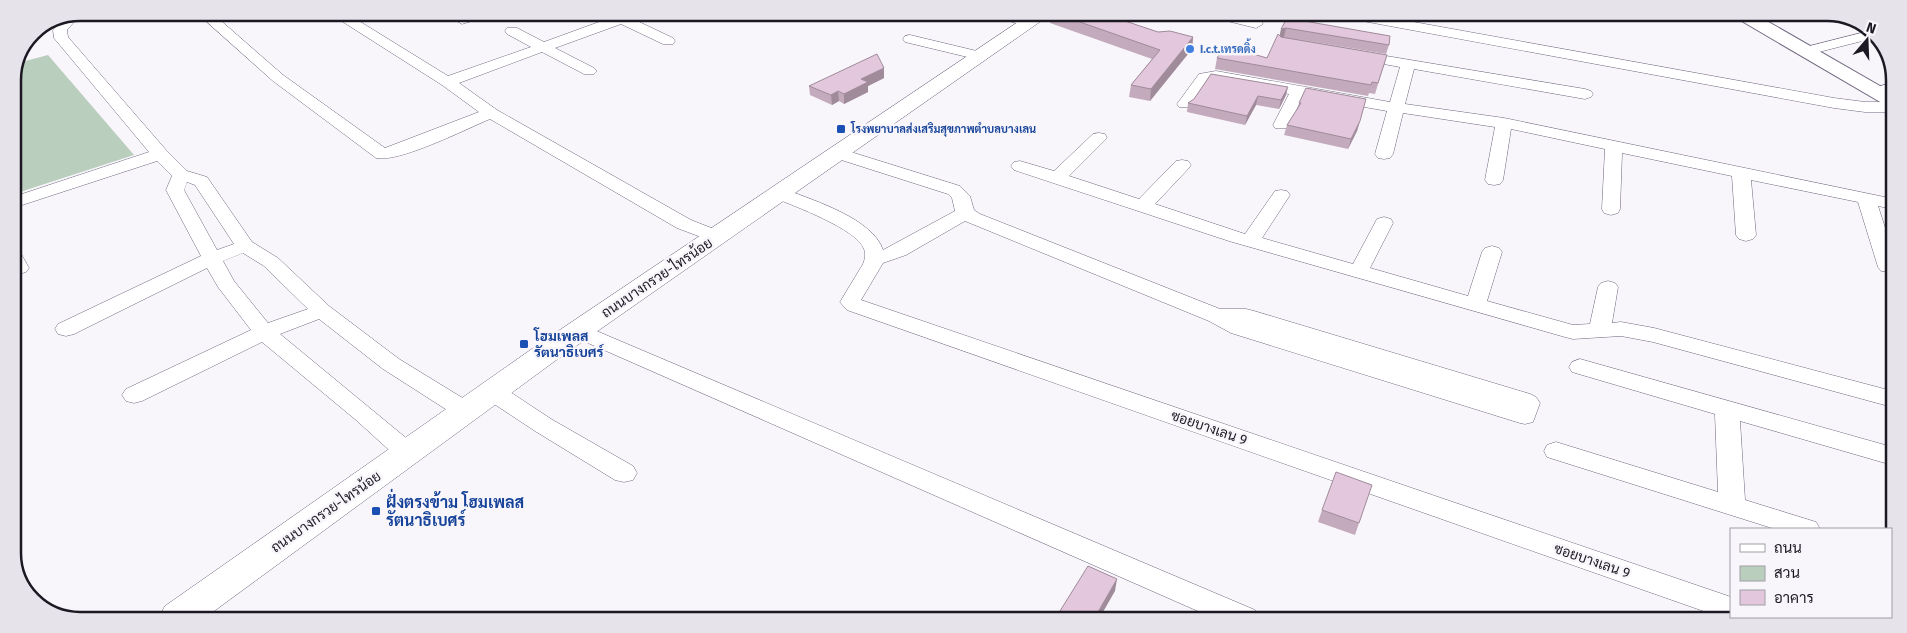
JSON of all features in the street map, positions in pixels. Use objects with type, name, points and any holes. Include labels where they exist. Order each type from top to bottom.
[{"type":"main road","name":"ถนนบางกรวย-ไทรน้อย","points":[[185,612],[580,331],[1032,21]]},
{"type":"street","points":[[213,21],[278,78],[382,154],[395,152],[491,113]]},
{"type":"street","points":[[349,21],[447,82],[491,113],[684,224],[717,237]]},
{"type":"street","points":[[447,82],[606,21]]},
{"type":"street","points":[[632,21],[668,41]]},
{"type":"street","points":[[1244,21],[1256,24]]},
{"type":"street","points":[[1385,21],[1834,103],[1865,107],[1886,107]]},
{"type":"street","points":[[1755,21],[1807,51],[1885,89]]},
{"type":"street","points":[[67,23],[60,30],[62,38],[160,154],[181,175],[201,181],[245,246],[271,262],[322,311],[391,364],[466,411]]},
{"type":"street","points":[[512,31],[589,71]]},
{"type":"street","points":[[1807,51],[1866,36]]},
{"type":"street","points":[[910,39],[980,56]]},
{"type":"street","points":[[1341,53],[1585,94]]},
{"type":"street","points":[[1384,154],[1398,108],[1408,64]]},
{"type":"street","points":[[1185,104],[1204,77],[1216,76],[1398,108],[1504,124],[1614,145],[1886,202]]},
{"type":"street","points":[[1281,126],[1298,91]]},
{"type":"street","points":[[1494,180],[1504,124]]},
{"type":"street","points":[[1057,178],[1099,138]]},
{"type":"street","points":[[1611,209],[1614,145]]},
{"type":"street","points":[[21,200],[160,154]]},
{"type":"street","points":[[838,154],[954,190],[961,196],[965,213]]},
{"type":"street","points":[[1143,206],[1182,165]]},
{"type":"street","points":[[1020,166],[1250,241],[1573,332],[1621,329],[1654,335],[1886,397]]},
{"type":"street","points":[[1741,172],[1746,235]]},
{"type":"street","points":[[181,175],[175,190],[214,258],[225,283],[264,332],[364,414],[408,453]]},
{"type":"street","points":[[781,194],[839,219],[863,234],[875,252],[874,260],[899,250],[965,213]]},
{"type":"street","points":[[1250,241],[1281,195]]},
{"type":"street","points":[[1866,198],[1886,261]]},
{"type":"street","points":[[965,213],[1218,316],[1239,328],[1520,415],[1525,416],[1527,413],[1528,403],[1522,400],[1246,316],[1218,316]]},
{"type":"street","points":[[1359,271],[1384,223]]},
{"type":"street","points":[[66,329],[214,258],[245,246]]},
{"type":"street","points":[[1476,304],[1492,252]]},
{"type":"street","name":"ซอยบางเลน 9","points":[[874,260],[852,295],[850,302],[854,305],[1730,609]]},
{"type":"street","points":[[1600,330],[1608,287]]},
{"type":"street","points":[[134,395],[264,332],[322,311]]},
{"type":"street","points":[[580,331],[1230,612]]},
{"type":"street","points":[[1580,367],[1886,454]]},
{"type":"street","points":[[493,392],[543,425],[624,473]]},
{"type":"street","points":[[1727,410],[1732,505]]},
{"type":"street","points":[[1556,451],[1804,528]]},
{"type":"green space","points":[[48,55],[134,155],[21,192],[21,80],[25,61]]},
{"type":"building","points":[[1077,21],[1125,21],[1158,32],[1170,31],[1193,37],[1151,89],[1131,85],[1160,50]]},
{"type":"building","points":[[1285,21],[1304,21],[1390,36],[1389,45],[1286,28],[1281,29]]},
{"type":"building","points":[[1278,34],[1281,37],[1387,55],[1378,83],[1372,82],[1371,85],[1217,58],[1225,46],[1267,58]]},
{"type":"building","points":[[877,54],[884,68],[861,79],[868,82],[844,94],[838,91],[831,95],[809,86]]},
{"type":"building","points":[[1211,74],[1288,87],[1281,100],[1258,96],[1247,116],[1188,103],[1194,99]]},
{"type":"building","points":[[1306,88],[1366,99],[1360,121],[1351,139],[1287,125],[1301,103],[1299,103]]},
{"type":"building","points":[[1336,472],[1372,485],[1359,523],[1322,510]]},
{"type":"building","points":[[1088,566],[1117,579],[1098,612],[1059,612]]},
{"type":"place","name":"I.c.t.เทรดดิ้ง","points":[[1190,49]]},
{"type":"place","name":"โรงพยาบาลส่งเสริมสุขภาพตำบลบางเลน","points":[[841,129]]},
{"type":"place","name":"โฮมเพลส รัตนาธิเบศร์","points":[[524,344]]},
{"type":"place","name":"ฝั่งตรงข้าม โฮมเพลส รัตนาธิเบศร์","points":[[376,511]]}]
